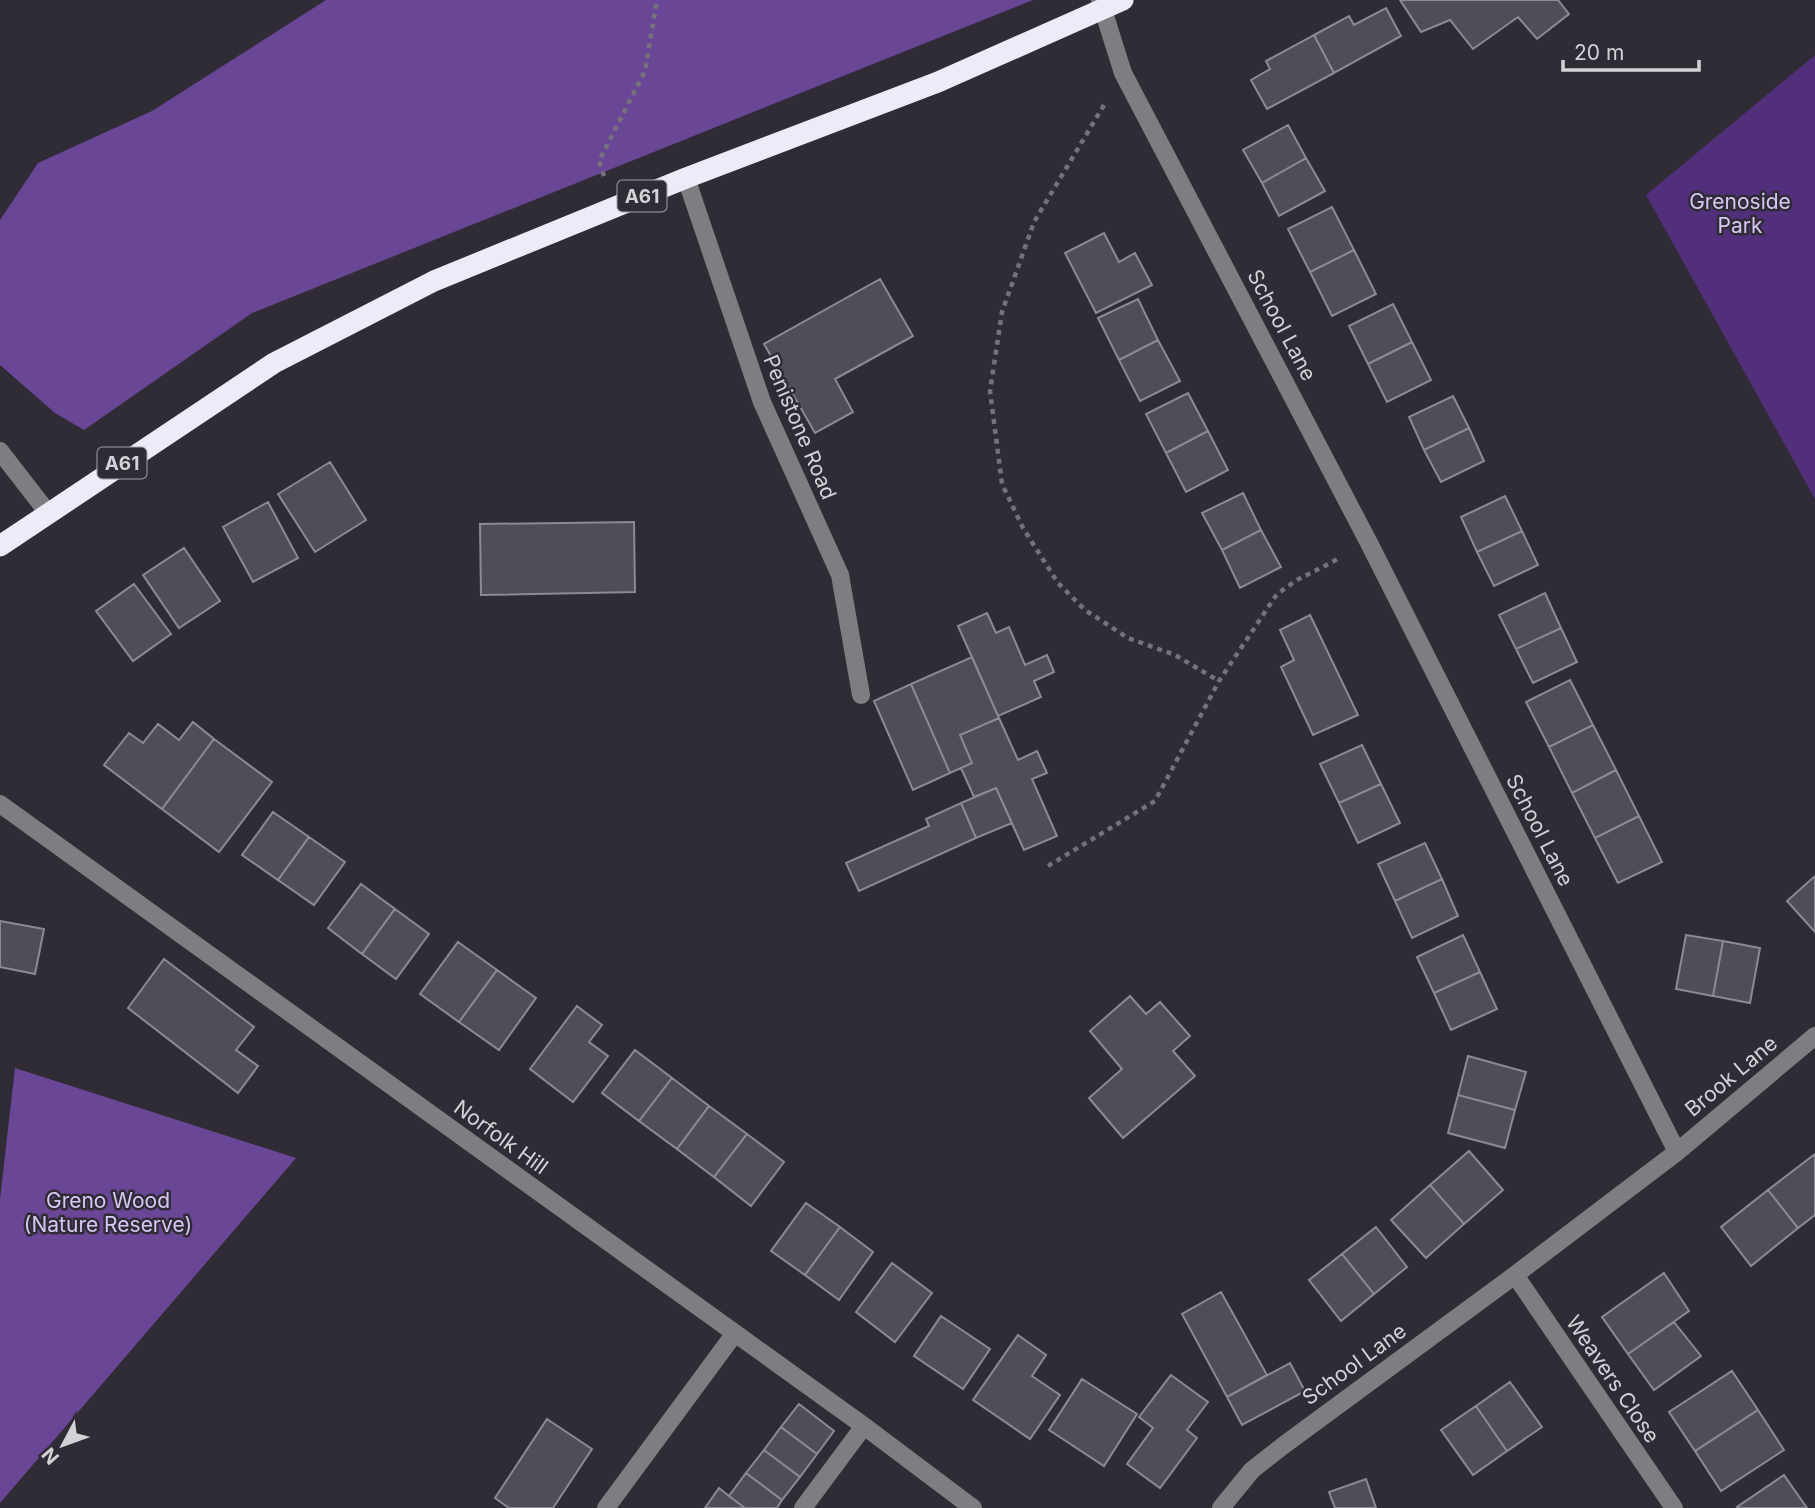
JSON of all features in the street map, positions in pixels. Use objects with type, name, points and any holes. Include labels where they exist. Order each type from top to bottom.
[{"type":"highway","name":"A61","points":[[0,546],[274,363],[435,281],[686,178],[938,82],[1101,5],[1123,0]]},
{"type":"street","name":"School Lane","points":[[1101,5],[1123,73],[1369,543],[1677,1152],[1283,1445],[1252,1470],[1221,1508]]},
{"type":"street","name":"Penistone Road","points":[[686,178],[762,402],[840,575],[861,695]]},
{"type":"street","points":[[0,451],[48,513]]},
{"type":"street","name":"Norfolk Hill","points":[[0,804],[864,1426],[973,1508]]},
{"type":"street","name":"Brook Lane","points":[[1677,1152],[1813,1040]]},
{"type":"street","name":"Weavers Close","points":[[1515,1275],[1674,1508]]},
{"type":"street","points":[[606,1508],[735,1333]]},
{"type":"street","points":[[803,1508],[864,1426]]},
{"type":"path","points":[[614,208],[599,161],[645,71],[657,0]]},
{"type":"path","points":[[1123,73],[1034,222],[1002,312],[990,391],[1002,484],[1023,527],[1058,583],[1085,610],[1128,638],[1175,655],[1219,681]]},
{"type":"path","points":[[1048,866],[1155,801],[1219,681],[1277,594],[1297,580],[1369,543]]},
{"type":"green space","points":[[326,0],[1033,0],[252,313],[84,430],[55,413],[0,365],[0,220],[38,163],[152,111]]},
{"type":"green space","name":"Grenoside Park","points":[[1815,55],[1815,499],[1646,195]]},
{"type":"green space","name":"Greno Wood (Nature Reserve)","points":[[15,1068],[296,1158],[0,1503],[0,1199]]},
{"type":"building","points":[[1400,0],[1558,0],[1569,14],[1537,39],[1518,17],[1473,49],[1450,20],[1421,32]]},
{"type":"building","points":[[1386,8],[1401,36],[1334,73],[1314,35],[1349,16],[1354,25]]},
{"type":"building","points":[[1314,35],[1334,73],[1267,109],[1251,80],[1270,69],[1266,61]]},
{"type":"building","points":[[1288,125],[1306,158],[1262,183],[1243,150]]},
{"type":"building","points":[[1306,158],[1325,191],[1279,216],[1262,183]]},
{"type":"building","points":[[1332,207],[1354,250],[1310,272],[1288,229]]},
{"type":"building","points":[[1104,233],[1119,262],[1135,253],[1152,285],[1096,313],[1065,253]]},
{"type":"building","points":[[1354,250],[1376,294],[1332,316],[1310,272]]},
{"type":"building","points":[[880,279],[913,336],[835,379],[853,412],[815,433],[764,344]]},
{"type":"building","points":[[1138,299],[1158,340],[1119,360],[1098,318]]},
{"type":"building","points":[[1393,304],[1412,342],[1368,364],[1349,326]]},
{"type":"building","points":[[1158,340],[1180,381],[1140,401],[1119,360]]},
{"type":"building","points":[[1412,342],[1431,380],[1387,402],[1368,364]]},
{"type":"building","points":[[1188,393],[1208,431],[1166,453],[1146,414]]},
{"type":"building","points":[[1453,396],[1469,428],[1424,450],[1409,417]]},
{"type":"building","points":[[1469,428],[1484,461],[1441,482],[1424,450]]},
{"type":"building","points":[[1208,431],[1228,470],[1186,492],[1166,453]]},
{"type":"building","points":[[330,462],[366,520],[315,552],[278,494]]},
{"type":"building","points":[[1243,493],[1261,530],[1222,550],[1202,513]]},
{"type":"building","points":[[1505,496],[1522,531],[1477,552],[1461,517]]},
{"type":"building","points":[[268,502],[298,558],[253,582],[223,527]]},
{"type":"building","points":[[634,522],[635,592],[481,595],[480,524]]},
{"type":"building","points":[[1261,530],[1281,567],[1240,588],[1222,550]]},
{"type":"building","points":[[1522,531],[1538,565],[1494,586],[1477,552]]},
{"type":"building","points":[[184,548],[220,601],[179,628],[143,575]]},
{"type":"building","points":[[134,584],[171,634],[133,661],[96,611]]},
{"type":"building","points":[[1545,593],[1561,628],[1516,649],[1499,615]]},
{"type":"building","points":[[987,613],[996,633],[1009,627],[1025,665],[1047,655],[1054,672],[1034,681],[1041,697],[998,716],[958,626]]},
{"type":"building","points":[[1310,615],[1358,715],[1313,735],[1281,667],[1294,660],[1280,630]]},
{"type":"building","points":[[1561,628],[1577,662],[1533,683],[1516,649]]},
{"type":"building","points":[[972,657],[999,718],[960,735],[972,763],[950,773],[911,684]]},
{"type":"building","points":[[1570,680],[1593,725],[1549,747],[1526,702]]},
{"type":"building","points":[[911,684],[950,773],[913,790],[874,701]]},
{"type":"building","points":[[999,718],[1018,760],[1037,751],[1047,773],[1032,779],[1057,836],[1024,850],[996,788],[974,797],[961,768],[972,763],[960,735]]},
{"type":"building","points":[[193,722],[214,739],[162,809],[104,765],[129,733],[143,743],[158,724],[179,740]]},
{"type":"building","points":[[1593,725],[1616,770],[1572,793],[1549,747]]},
{"type":"building","points":[[214,739],[272,782],[219,852],[162,809]]},
{"type":"building","points":[[1362,745],[1381,784],[1339,803],[1320,764]]},
{"type":"building","points":[[1616,770],[1639,816],[1595,838],[1572,793]]},
{"type":"building","points":[[1381,784],[1400,823],[1358,843],[1339,803]]},
{"type":"building","points":[[996,788],[1012,823],[976,838],[961,803]]},
{"type":"building","points":[[961,803],[976,838],[859,891],[846,863],[929,826],[926,819]]},
{"type":"building","points":[[273,812],[309,837],[278,880],[242,855]]},
{"type":"building","points":[[1639,816],[1662,862],[1618,883],[1595,838]]},
{"type":"building","points":[[309,837],[345,862],[314,905],[278,880]]},
{"type":"building","points":[[1425,843],[1442,879],[1395,901],[1378,864]]},
{"type":"building","points":[[1815,876],[1815,932],[1787,901]]},
{"type":"building","points":[[1442,879],[1458,916],[1412,938],[1395,901]]},
{"type":"building","points":[[361,884],[395,909],[362,954],[328,928]]},
{"type":"building","points":[[395,909],[429,934],[396,979],[362,954]]},
{"type":"building","points":[[0,921],[44,929],[35,974],[0,967]]},
{"type":"building","points":[[1463,935],[1480,972],[1434,993],[1417,957]]},
{"type":"building","points":[[1686,935],[1723,941],[1713,996],[1676,989]]},
{"type":"building","points":[[1723,941],[1760,948],[1750,1003],[1713,996]]},
{"type":"building","points":[[458,942],[497,970],[459,1022],[420,994]]},
{"type":"building","points":[[164,959],[254,1027],[236,1050],[258,1066],[238,1093],[128,1008]]},
{"type":"building","points":[[497,970],[536,998],[499,1050],[459,1022]]},
{"type":"building","points":[[1480,972],[1497,1009],[1451,1030],[1434,993]]},
{"type":"building","points":[[1130,996],[1146,1014],[1160,1002],[1190,1036],[1173,1051],[1195,1076],[1123,1138],[1089,1098],[1122,1069],[1090,1031]]},
{"type":"building","points":[[577,1006],[602,1025],[589,1042],[608,1056],[573,1102],[530,1069]]},
{"type":"building","points":[[635,1050],[672,1078],[639,1121],[602,1093]]},
{"type":"building","points":[[1468,1056],[1526,1072],[1515,1110],[1458,1095]]},
{"type":"building","points":[[672,1078],[709,1106],[677,1149],[639,1121]]},
{"type":"building","points":[[1458,1095],[1515,1110],[1505,1148],[1448,1133]]},
{"type":"building","points":[[709,1106],[747,1134],[714,1177],[677,1149]]},
{"type":"building","points":[[747,1134],[784,1162],[751,1206],[714,1177]]},
{"type":"building","points":[[1469,1151],[1503,1190],[1464,1224],[1430,1185]]},
{"type":"building","points":[[1815,1154],[1815,1215],[1798,1228],[1768,1190]]},
{"type":"building","points":[[1430,1185],[1464,1224],[1426,1258],[1391,1220]]},
{"type":"building","points":[[1768,1190],[1798,1228],[1751,1266],[1721,1227]]},
{"type":"building","points":[[806,1203],[840,1227],[805,1275],[771,1251]]},
{"type":"building","points":[[840,1227],[873,1252],[839,1300],[805,1275]]},
{"type":"building","points":[[1376,1227],[1407,1267],[1374,1294],[1342,1254]]},
{"type":"building","points":[[1342,1254],[1374,1294],[1341,1321],[1309,1280]]},
{"type":"building","points":[[892,1263],[932,1293],[895,1342],[856,1312]]},
{"type":"building","points":[[1664,1273],[1689,1311],[1628,1354],[1602,1317]]},
{"type":"building","points":[[1221,1292],[1267,1375],[1227,1397],[1182,1314]]},
{"type":"building","points":[[941,1316],[990,1349],[963,1389],[914,1356]]},
{"type":"building","points":[[1674,1322],[1701,1356],[1654,1390],[1628,1354]]},
{"type":"building","points":[[1018,1335],[1046,1355],[1032,1376],[1060,1395],[1030,1439],[973,1400]]},
{"type":"building","points":[[1290,1363],[1305,1391],[1242,1425],[1227,1397]]},
{"type":"building","points":[[1732,1371],[1758,1410],[1695,1451],[1669,1412]]},
{"type":"building","points":[[1171,1375],[1208,1402],[1187,1430],[1197,1438],[1160,1488],[1127,1464],[1153,1428],[1139,1417]]},
{"type":"building","points":[[1082,1379],[1137,1414],[1104,1466],[1049,1430]]},
{"type":"building","points":[[1510,1382],[1542,1427],[1507,1451],[1476,1406]]},
{"type":"building","points":[[799,1404],[834,1431],[817,1454],[781,1427]]},
{"type":"building","points":[[1476,1406],[1507,1451],[1473,1475],[1441,1430]]},
{"type":"building","points":[[1758,1410],[1784,1450],[1721,1491],[1695,1451]]},
{"type":"building","points":[[547,1419],[592,1449],[553,1508],[509,1508],[495,1498]]},
{"type":"building","points":[[781,1427],[817,1454],[800,1477],[764,1450]]},
{"type":"building","points":[[764,1450],[800,1477],[782,1500],[746,1473]]},
{"type":"building","points":[[746,1473],[782,1500],[777,1508],[745,1508],[729,1496]]},
{"type":"building","points":[[1784,1475],[1807,1508],[1737,1507]]},
{"type":"building","points":[[1366,1479],[1376,1508],[1335,1508],[1329,1492]]},
{"type":"building","points":[[719,1488],[729,1496],[745,1508],[705,1508]]}]
